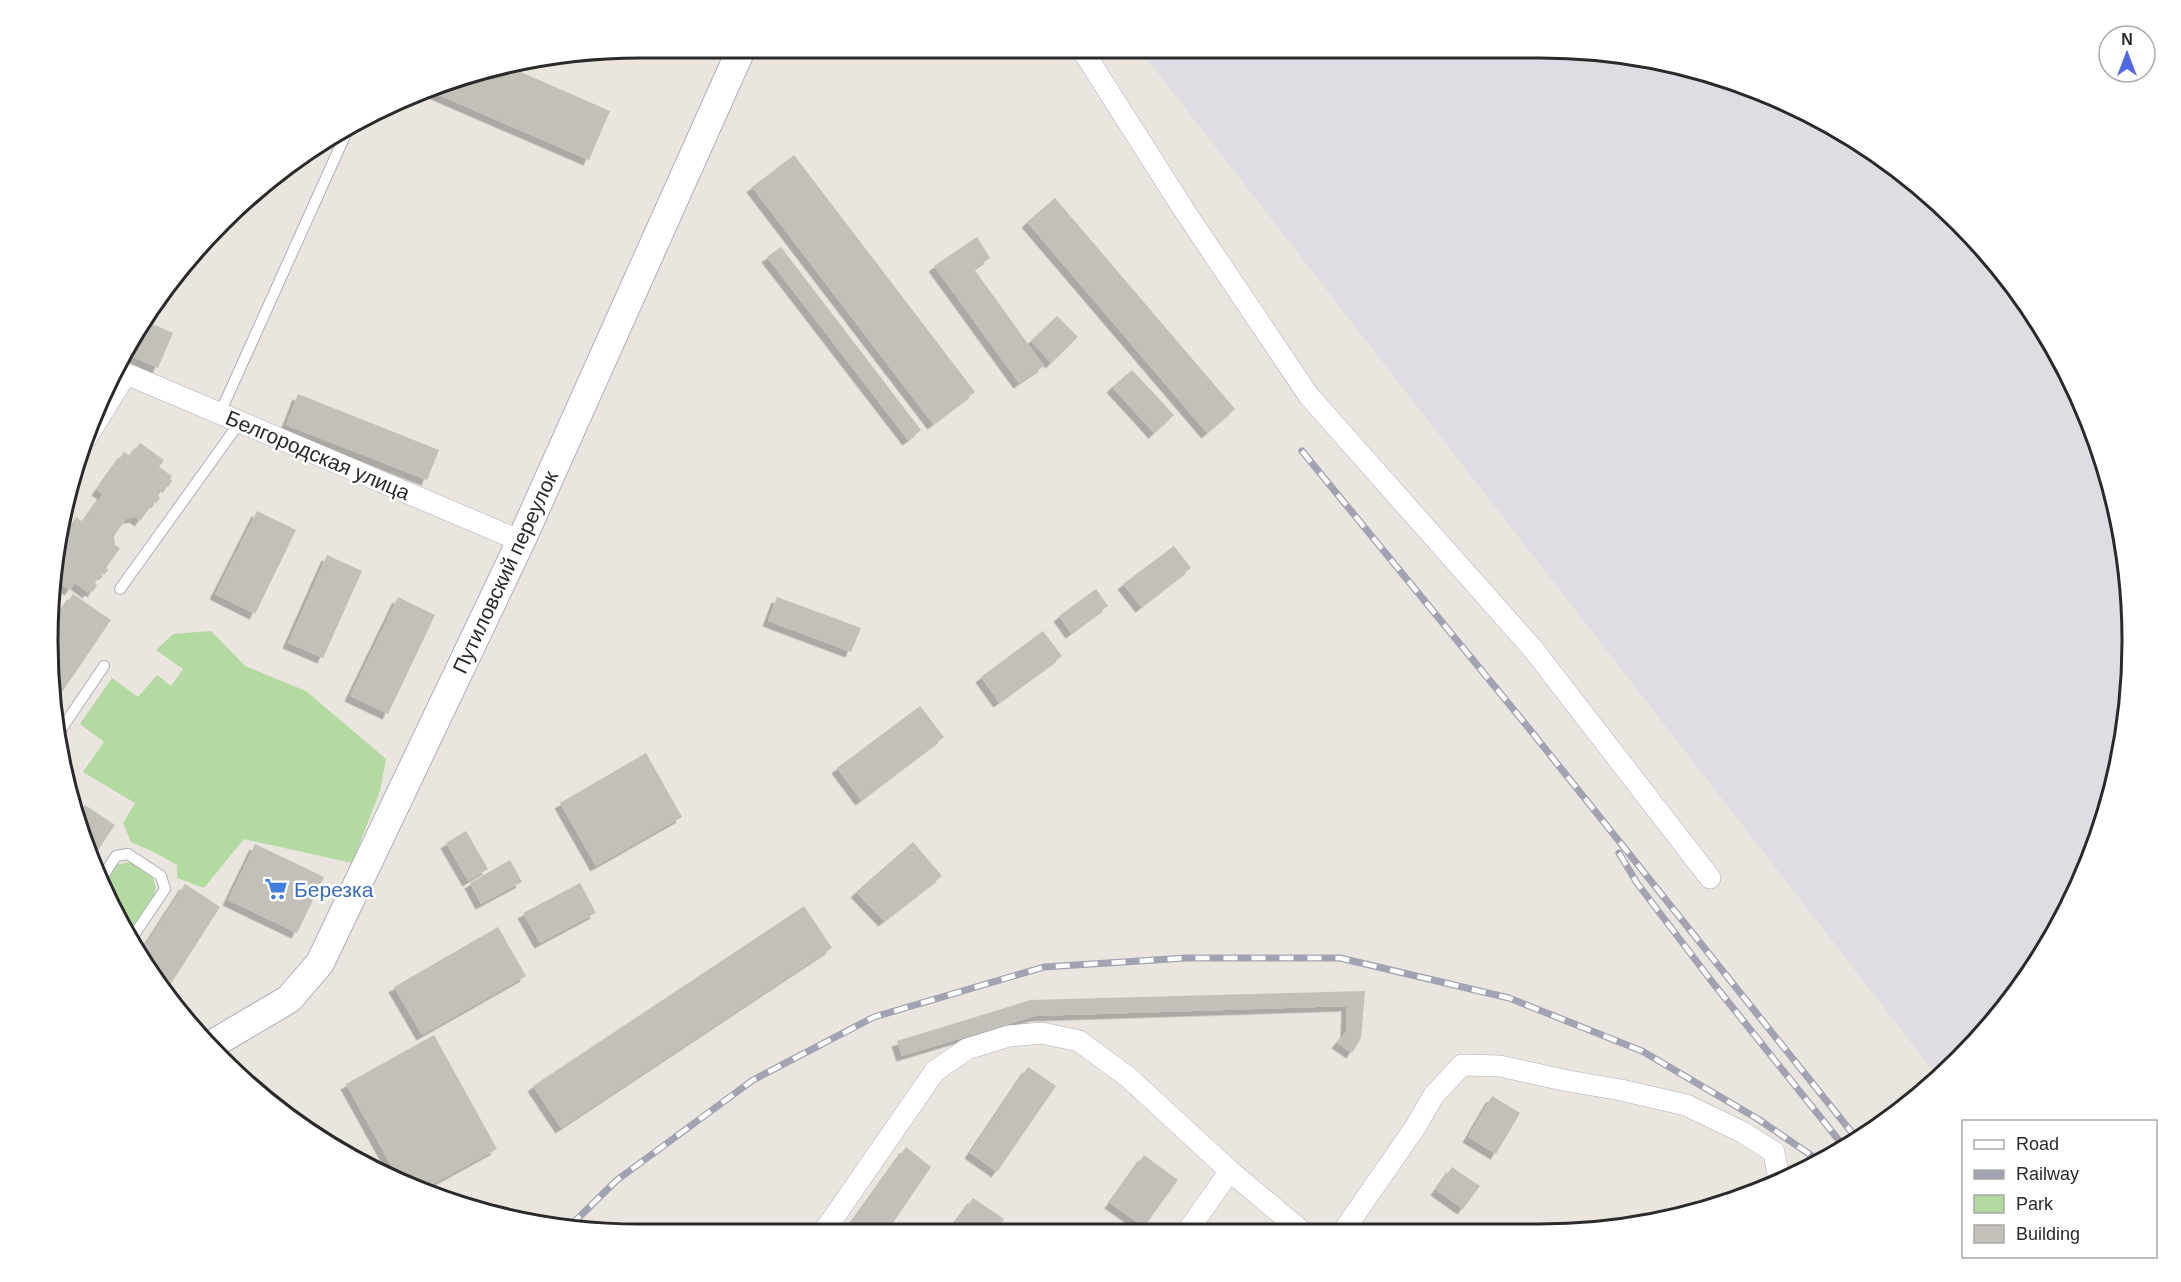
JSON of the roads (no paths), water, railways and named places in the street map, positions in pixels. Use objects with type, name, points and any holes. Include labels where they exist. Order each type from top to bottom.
[{"type":"main road","name":"Путиловский переулок","points":[[218,1041],[289,999],[320,963],[521,541],[737,58]]},
{"type":"street","points":[[1087,58],[1184,210],[1309,396],[1533,649],[1710,878]]},
{"type":"street","name":"Белгородская улица","points":[[124,373],[521,541]]},
{"type":"street","points":[[829,1224],[935,1071],[967,1049],[1009,1036],[1042,1033],[1079,1041],[1136,1084],[1230,1171],[1293,1224]]},
{"type":"street","points":[[1348,1224],[1416,1126],[1434,1095],[1462,1065],[1500,1066],[1686,1105],[1742,1132],[1774,1152],[1778,1172]]},
{"type":"street","points":[[1192,1224],[1230,1171]]},
{"type":"lane","points":[[220,413],[342,142]]},
{"type":"lane","points":[[120,589],[240,422]]},
{"type":"lane","points":[[64,725],[104,666]]},
{"type":"lane","points":[[106,871],[116,856],[128,854],[161,876],[165,889],[137,931]]},
{"type":"railway","points":[[1302,451],[1527,726],[1852,1132]]},
{"type":"railway","points":[[1619,853],[1637,883],[1713,983],[1839,1140]]},
{"type":"railway","points":[[576,1220],[617,1180],[753,1080],[874,1017],[1044,967],[1187,958],[1340,958],[1509,998],[1642,1051],[1758,1119],[1812,1156]]},
{"type":"place","name":"Березка","points":[[276,889]]}]
